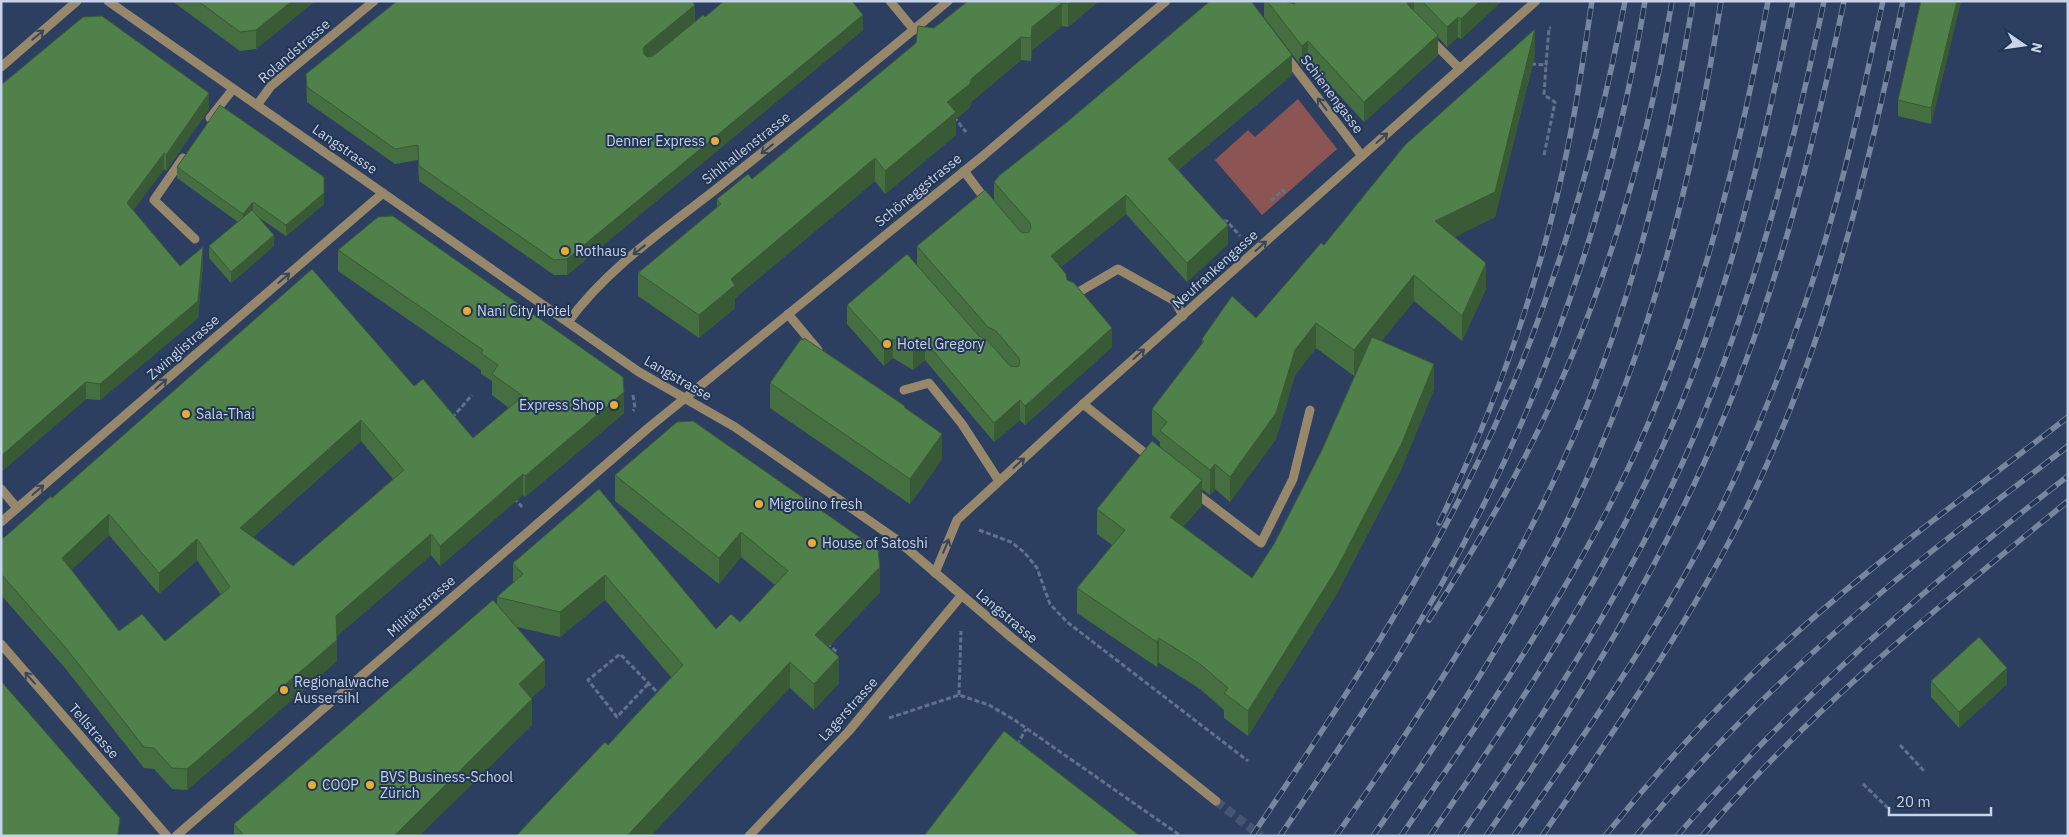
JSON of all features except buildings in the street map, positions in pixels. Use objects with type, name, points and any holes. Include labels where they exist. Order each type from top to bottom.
[{"type":"street","points":[[1,67],[77,1]]},
{"type":"street","name":"Langstrasse","points":[[108,1],[639,372],[735,427],[897,540],[1012,638],[1216,801]]},
{"type":"street","name":"Rolandstrasse","points":[[257,105],[271,86],[374,1]]},
{"type":"street","points":[[890,1],[914,30]]},
{"type":"street","name":"Sihlhallenstrasse","points":[[568,322],[582,302],[619,266],[805,119],[948,1]]},
{"type":"street","name":"Schöneggstrasse","points":[[685,398],[964,171],[1166,1]]},
{"type":"street","name":"Neufrankengasse","points":[[935,573],[957,520],[1083,404],[1536,1]]},
{"type":"street","points":[[1425,33],[1460,69]]},
{"type":"street","name":"Schienengasse","points":[[1280,49],[1362,156]]},
{"type":"street","points":[[203,130],[233,89]]},
{"type":"street","points":[[186,153],[154,200],[195,240]]},
{"type":"street","points":[[964,171],[994,210]]},
{"type":"street","name":"Zwinglistrasse","points":[[1,522],[383,193]]},
{"type":"street","points":[[1072,296],[1118,269],[1174,301],[1183,316]]},
{"type":"street","points":[[788,314],[812,345],[825,357]]},
{"type":"street","points":[[904,390],[929,383],[962,424],[999,481]]},
{"type":"street","name":"Militärstrasse","points":[[176,836],[685,398]]},
{"type":"street","points":[[1083,404],[1162,466]]},
{"type":"street","points":[[1185,485],[1261,543],[1293,479],[1310,410]]},
{"type":"street","points":[[1,489],[17,508]]},
{"type":"street","name":"Lagerstrasse","points":[[749,836],[848,732],[961,596]]},
{"type":"street","name":"Tellstrasse","points":[[1,644],[167,836]]},
{"type":"path","points":[[1544,155],[1555,102],[1544,96],[1548,34],[1549,28],[1552,28]]},
{"type":"path","points":[[1530,55],[1529,64],[1546,65]]},
{"type":"path","points":[[954,117],[966,132]]},
{"type":"path","points":[[1220,220],[1227,221],[1244,240]]},
{"type":"path","points":[[628,417],[635,408],[634,397],[631,393]]},
{"type":"path","points":[[448,422],[472,396]]},
{"type":"path","points":[[510,493],[522,508]]},
{"type":"path","points":[[974,528],[1011,542],[1024,552],[1037,568],[1050,604],[1067,622],[1248,761]]},
{"type":"path","points":[[959,695],[961,596]]},
{"type":"path","points":[[824,641],[838,653]]},
{"type":"path","points":[[648,684],[617,717],[588,680],[620,654],[661,696]]},
{"type":"path","points":[[885,720],[959,695],[989,705],[1027,729],[1180,835]]},
{"type":"path","points":[[1016,747],[1027,729]]},
{"type":"path","points":[[1900,745],[1924,771]]},
{"type":"path","points":[[1863,784],[1888,808]]},
{"type":"shaded area","points":[[1298,99],[1337,149],[1262,215],[1215,160],[1248,130],[1255,137]]},
{"type":"tunnel","points":[[1216,801],[1261,836]]},
{"type":"railway","points":[[1439,523],[1461,477],[1500,382],[1533,285],[1547,236],[1570,136],[1592,1]]},
{"type":"railway","points":[[1252,836],[1336,710],[1415,581],[1463,492],[1491,434],[1541,314],[1562,253],[1581,191],[1597,128],[1625,1]]},
{"type":"railway","points":[[1280,836],[1402,651],[1440,587],[1477,519],[1510,448],[1541,376],[1593,229],[1631,77],[1645,1]]},
{"type":"railway","points":[[1429,620],[1480,538],[1516,475],[1553,400],[1598,289],[1634,176],[1661,60],[1672,1]]},
{"type":"railway","points":[[1336,836],[1384,767],[1500,586],[1537,516],[1567,453],[1606,357],[1642,245],[1671,123],[1693,1]]},
{"type":"railway","points":[[1373,836],[1452,719],[1502,639],[1570,515],[1598,454],[1623,392],[1665,264],[1697,133],[1721,1]]},
{"type":"railway","points":[[1401,836],[1484,715],[1562,592],[1609,507],[1638,447],[1664,386],[1687,324],[1707,260],[1741,132],[1768,1]]},
{"type":"railway","points":[[1430,836],[1494,742],[1555,647],[1611,549],[1662,448],[1706,340],[1724,285],[1769,115],[1793,1]]},
{"type":"railway","points":[[1460,836],[1580,655],[1634,561],[1682,464],[1728,352],[1766,237],[1797,120],[1824,1]]},
{"type":"railway","points":[[1486,836],[1547,746],[1631,608],[1704,463],[1750,351],[1787,236],[1818,119],[1844,1]]},
{"type":"railway","points":[[1514,836],[1604,706],[1660,617],[1712,525],[1750,446],[1790,347],[1813,281],[1847,160],[1883,1]]},
{"type":"railway","points":[[1542,836],[1626,713],[1704,587],[1751,499],[1778,439],[1802,379],[1823,317],[1860,192],[1903,1]]},
{"type":"railway","points":[[1605,836],[1657,774],[1693,735],[1786,642],[1905,542],[2068,417]]},
{"type":"railway","points":[[1636,836],[1725,737],[1822,644],[1911,568],[2068,446]]},
{"type":"railway","points":[[1677,836],[1767,738],[1864,646],[1964,559],[2068,476]]},
{"type":"railway","points":[[1702,836],[1743,789],[1831,702],[1924,620],[2068,501]]},
{"type":"place","name":"Denner Express","points":[[715,141]]},
{"type":"place","name":"Rothaus","points":[[565,251]]},
{"type":"place","name":"Nani City Hotel","points":[[467,311]]},
{"type":"place","name":"Hotel Gregory","points":[[887,344]]},
{"type":"place","name":"Express Shop","points":[[614,405]]},
{"type":"place","name":"Sala-Thai","points":[[186,414]]},
{"type":"place","name":"Migrolino fresh","points":[[759,504]]},
{"type":"place","name":"House of Satoshi","points":[[812,543]]},
{"type":"place","name":"Regionalwache Aussersihl","points":[[284,690]]},
{"type":"place","name":"COOP","points":[[312,785]]},
{"type":"place","name":"BVS Business-School Zürich","points":[[370,785]]}]
